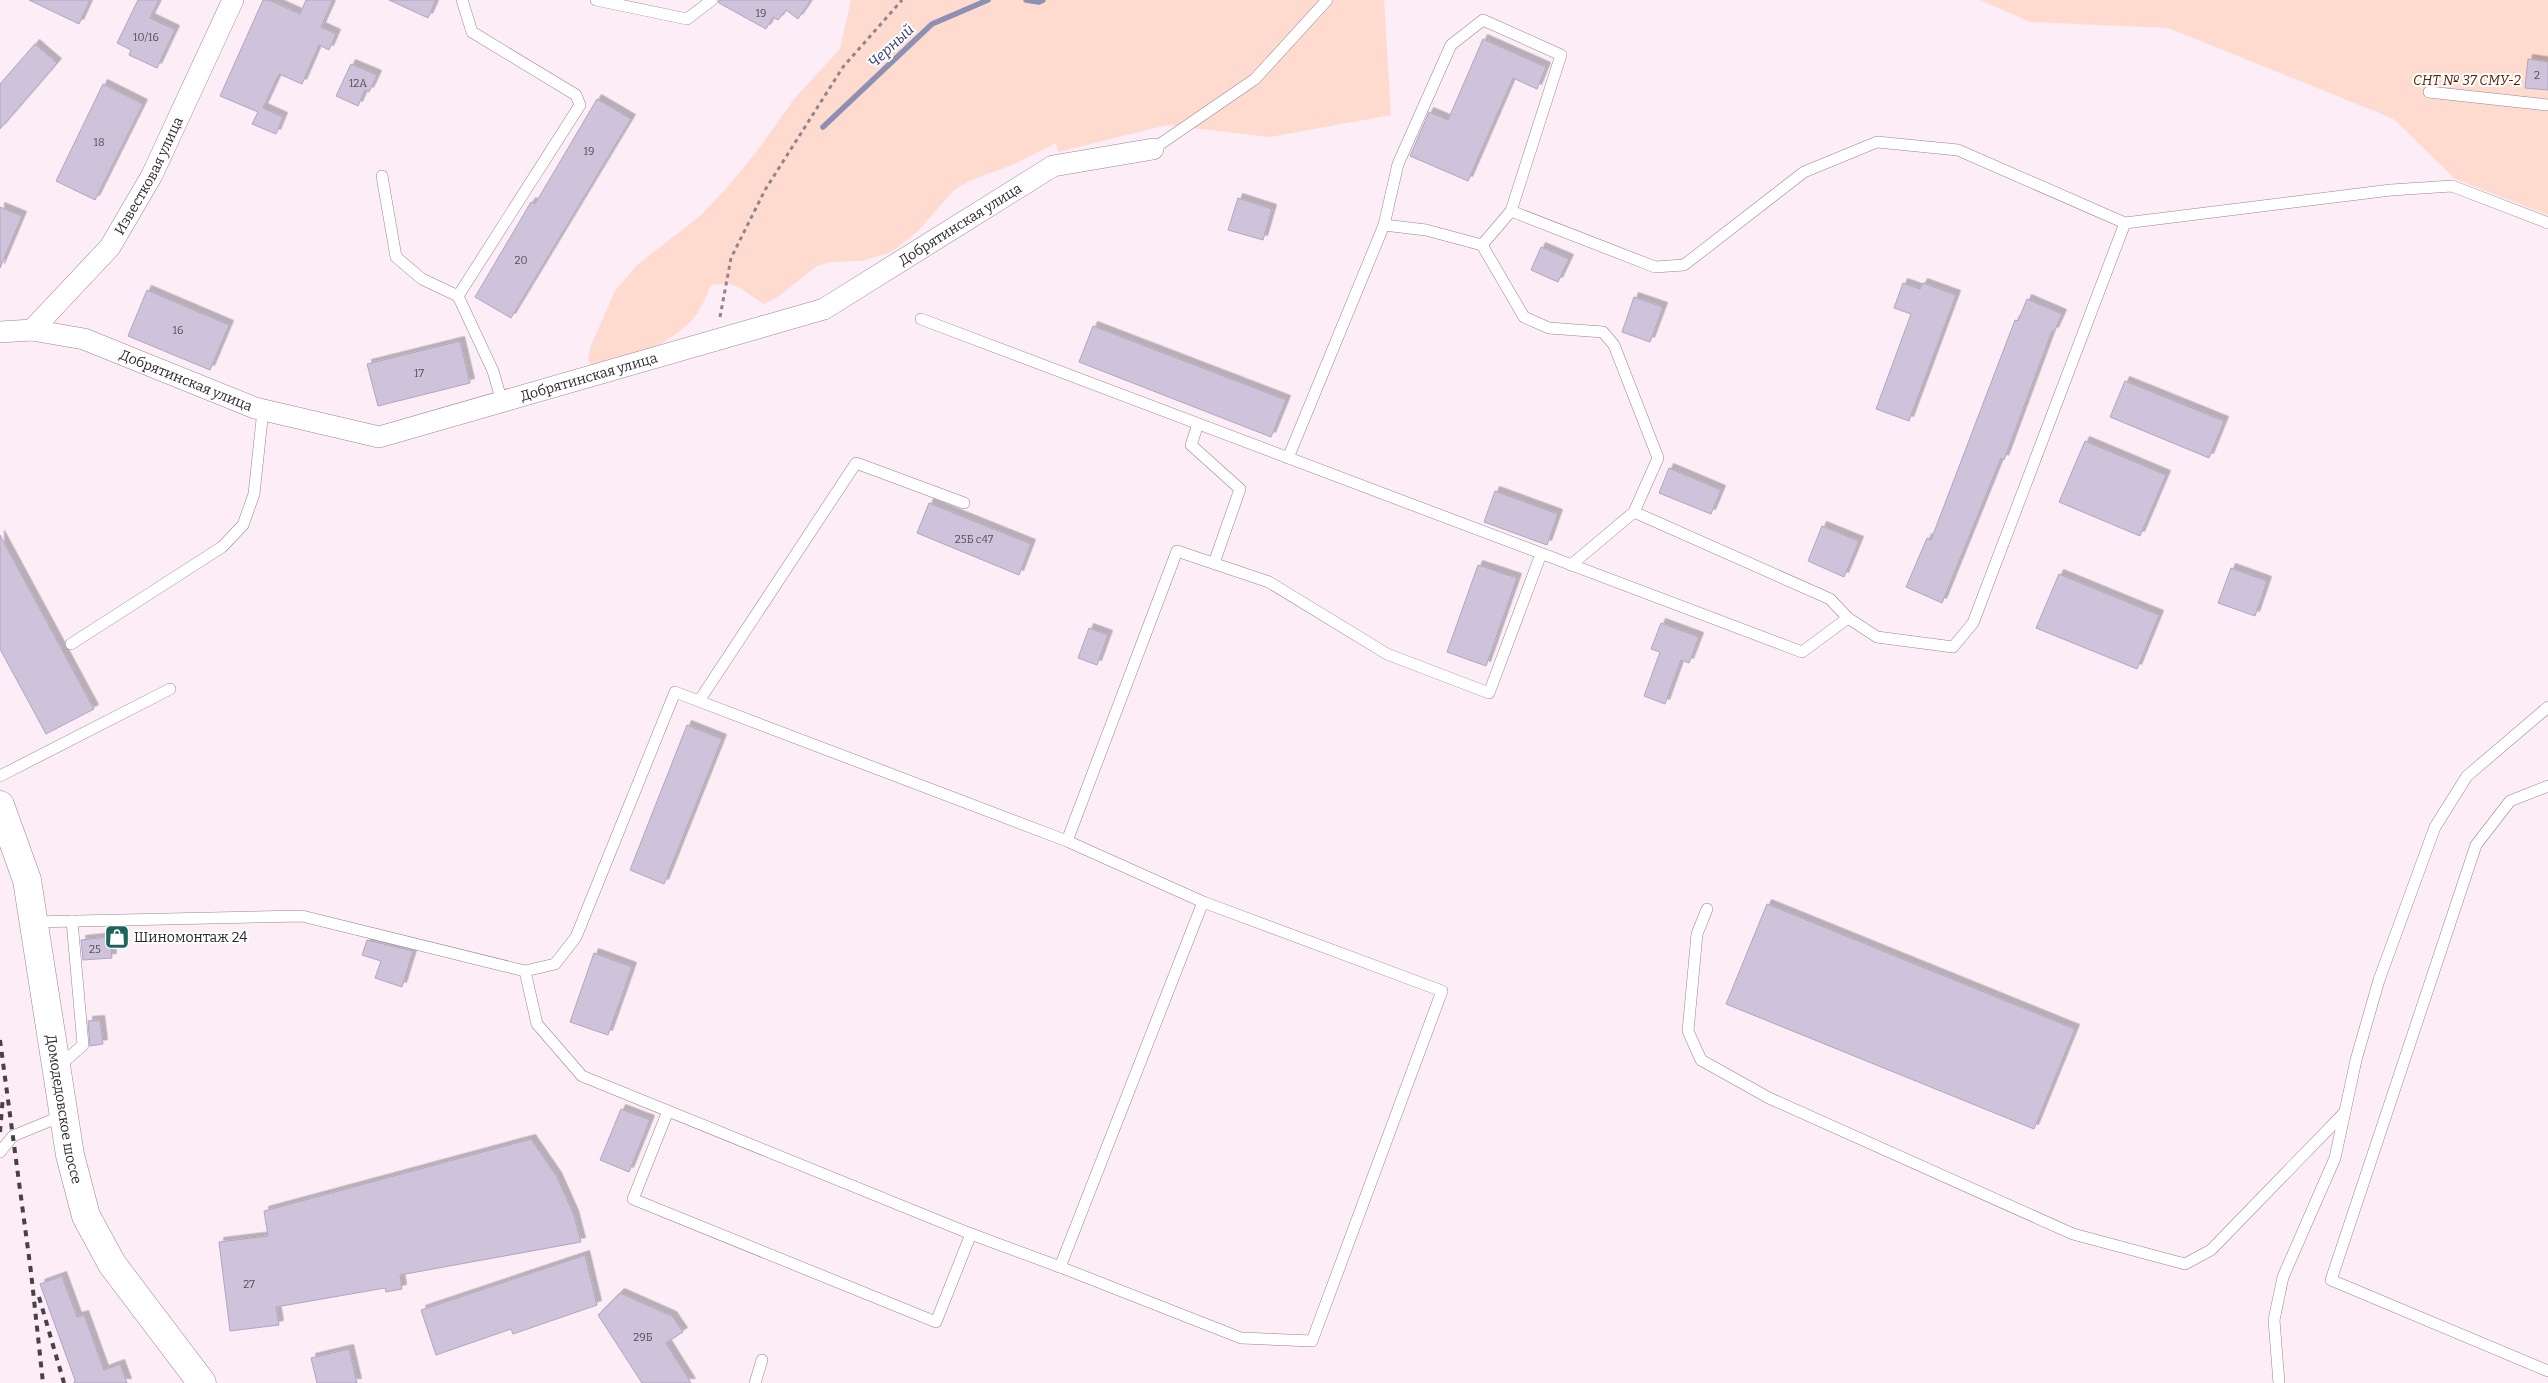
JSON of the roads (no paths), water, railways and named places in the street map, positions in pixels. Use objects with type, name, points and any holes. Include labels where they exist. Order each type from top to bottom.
[{"type":"main road","name":"Домодедовское шоссе","points":[[0,805],[27,880],[70,1155],[86,1216],[112,1264],[202,1383]]},
{"type":"street","name":"Известковая улица","points":[[32,330],[110,247],[152,175],[233,0]]},
{"type":"street","name":"Добрятинская улица","points":[[0,332],[32,330],[84,339],[263,410],[379,437],[824,309],[1053,166],[1153,149]]},
{"type":"lane","points":[[458,296],[580,105],[576,95],[472,32],[462,0]]},
{"type":"lane","points":[[596,0],[687,19],[712,0]]},
{"type":"lane","points":[[1153,149],[1255,79],[1327,0]]},
{"type":"lane","points":[[1288,458],[1384,225],[1398,164],[1451,45],[1483,20],[1562,55],[1511,210],[1482,245]]},
{"type":"lane","points":[[2429,92],[2548,104]]},
{"type":"lane","points":[[1511,210],[1655,267],[1684,265],[1804,172],[1877,142],[1958,150],[2125,223],[2391,190],[2452,186],[2548,223]]},
{"type":"lane","points":[[382,176],[396,257],[422,280],[458,296],[493,370],[502,402]]},
{"type":"lane","points":[[1634,512],[1830,599],[1848,618],[1877,637],[1953,647],[1973,623],[2125,223]]},
{"type":"lane","points":[[1384,225],[1426,230],[1482,245],[1524,317],[1548,328],[1603,332],[1614,345],[1658,458],[1634,512],[1571,565]]},
{"type":"lane","points":[[920,319],[1802,652],[1848,618]]},
{"type":"lane","points":[[71,644],[222,546],[243,525],[254,494],[263,410]]},
{"type":"lane","points":[[1198,424],[1191,445],[1240,489],[1214,563]]},
{"type":"lane","points":[[698,701],[856,463],[964,503]]},
{"type":"lane","points":[[1067,841],[1177,551],[1269,582],[1387,654],[1489,693],[1540,554]]},
{"type":"lane","points":[[0,776],[170,689]]},
{"type":"lane","points":[[34,922],[302,916],[525,971],[555,964],[576,937],[675,692],[1067,841],[1203,902],[1442,991],[1312,1341],[1241,1338],[972,1234],[582,1076],[537,1024],[525,971]]},
{"type":"lane","points":[[2279,1383],[2274,1320],[2283,1276],[2335,1158],[2356,1060],[2379,980],[2435,827],[2467,776],[2548,707]]},
{"type":"lane","points":[[2548,786],[2510,801],[2476,845],[2331,1280],[2548,1371]]},
{"type":"lane","points":[[1060,1267],[1203,902]]},
{"type":"lane","points":[[1707,909],[1697,934],[1688,1031],[1701,1060],[1769,1098],[2073,1234],[2186,1264],[2211,1250],[2345,1112]]},
{"type":"lane","points":[[56,1068],[83,1045],[72,921]]},
{"type":"lane","points":[[668,1111],[633,1199],[936,1322],[972,1234]]},
{"type":"lane","points":[[0,1152],[13,1136],[64,1116]]},
{"type":"lane","points":[[755,1383],[762,1360]]},
{"type":"waterway","name":"Черный","points":[[823,127],[932,24],[988,0]]},
{"type":"waterway","name":"Черный","points":[[1026,0],[1039,2],[1043,0]]},
{"type":"railway","points":[[0,1040],[31,1272],[43,1383]]},
{"type":"railway","points":[[0,1132],[3,1096]]},
{"type":"railway","points":[[39,1297],[64,1383]]},
{"type":"place","name":"Шиномонтаж 24","points":[[117,937]]},
{"type":"park label","name":"СНТ № 37 СМУ-2","points":[[2467,80]]}]
